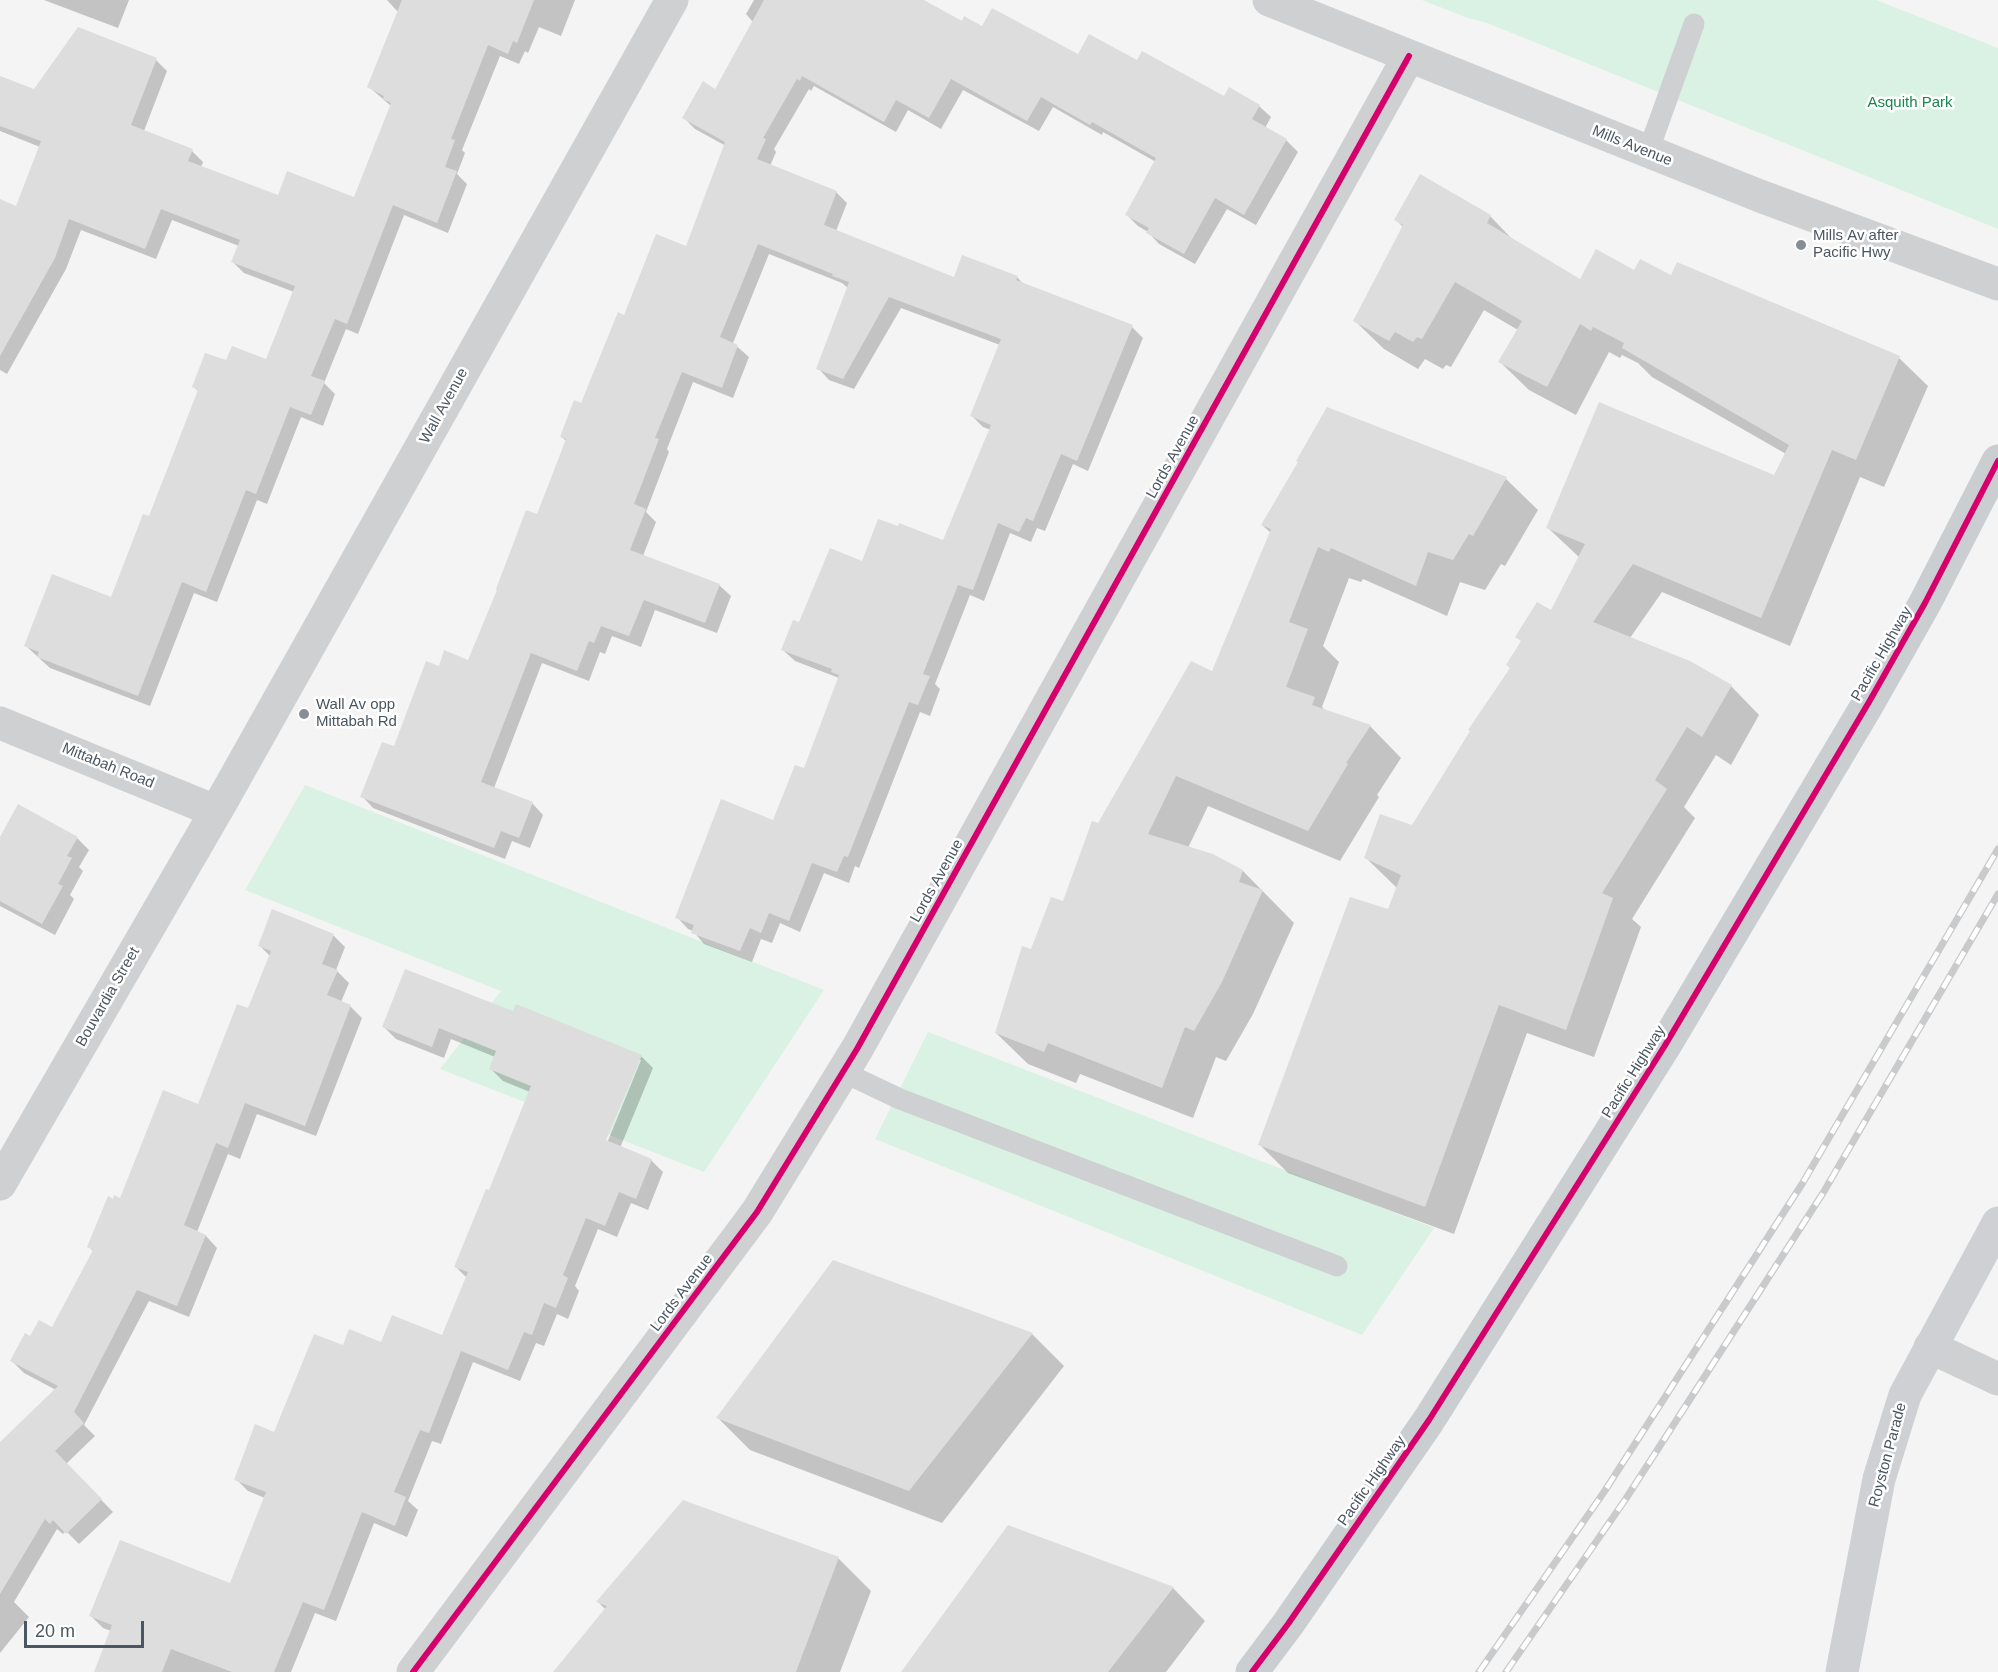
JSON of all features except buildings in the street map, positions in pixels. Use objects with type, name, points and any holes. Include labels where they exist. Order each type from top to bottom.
[{"type":"main road","name":"Pacific Highway","points":[[1252,1672],[1288,1624],[1429,1420],[1664,1047],[1914,622],[1998,461]]},
{"type":"main road","name":"Royston Parade","points":[[1842,1672],[1885,1459],[1905,1395],[1998,1223]]},
{"type":"street","name":"Wall Avenue","points":[[215,811],[672,0]]},
{"type":"street","name":"Mills Avenue","points":[[1269,0],[1648,152],[1998,284]]},
{"type":"street","name":"Lords Avenue","points":[[413,1672],[757,1212],[843,1072],[1409,56]]},
{"type":"street","name":"Mittabah Road","points":[[0,723],[215,811]]},
{"type":"street","name":"Bouvardia Street","points":[[0,1184],[215,811]]},
{"type":"street","points":[[1930,1347],[1998,1379]]},
{"type":"lane","points":[[1648,152],[1694,24]]},
{"type":"lane","points":[[843,1072],[900,1099],[1337,1266]]},
{"type":"green space","name":"Asquith Park","points":[[1422,0],[1876,0],[1998,48],[1998,229],[1487,23]]},
{"type":"green space","points":[[305,785],[824,990],[704,1172],[440,1069],[501,991],[245,890]]},
{"type":"green space","points":[[928,1032],[1434,1228],[1362,1335],[875,1139]]},
{"type":"railway","points":[[1479,1672],[1604,1492],[1802,1184],[1998,849]]},
{"type":"railway","points":[[1506,1672],[1625,1500],[1823,1193],[1998,894]]},
{"type":"cycle path","points":[[413,1672],[757,1212],[857,1049],[1409,56]]},
{"type":"cycle path","points":[[1252,1672],[1288,1624],[1429,1420],[1664,1047],[1869,702],[1925,603],[1998,461]]},
{"type":"place","name":"Mills Av after Pacific Hwy","points":[[1801,245]]},
{"type":"place","name":"Wall Av opp Mittabah Rd","points":[[304,714]]}]
